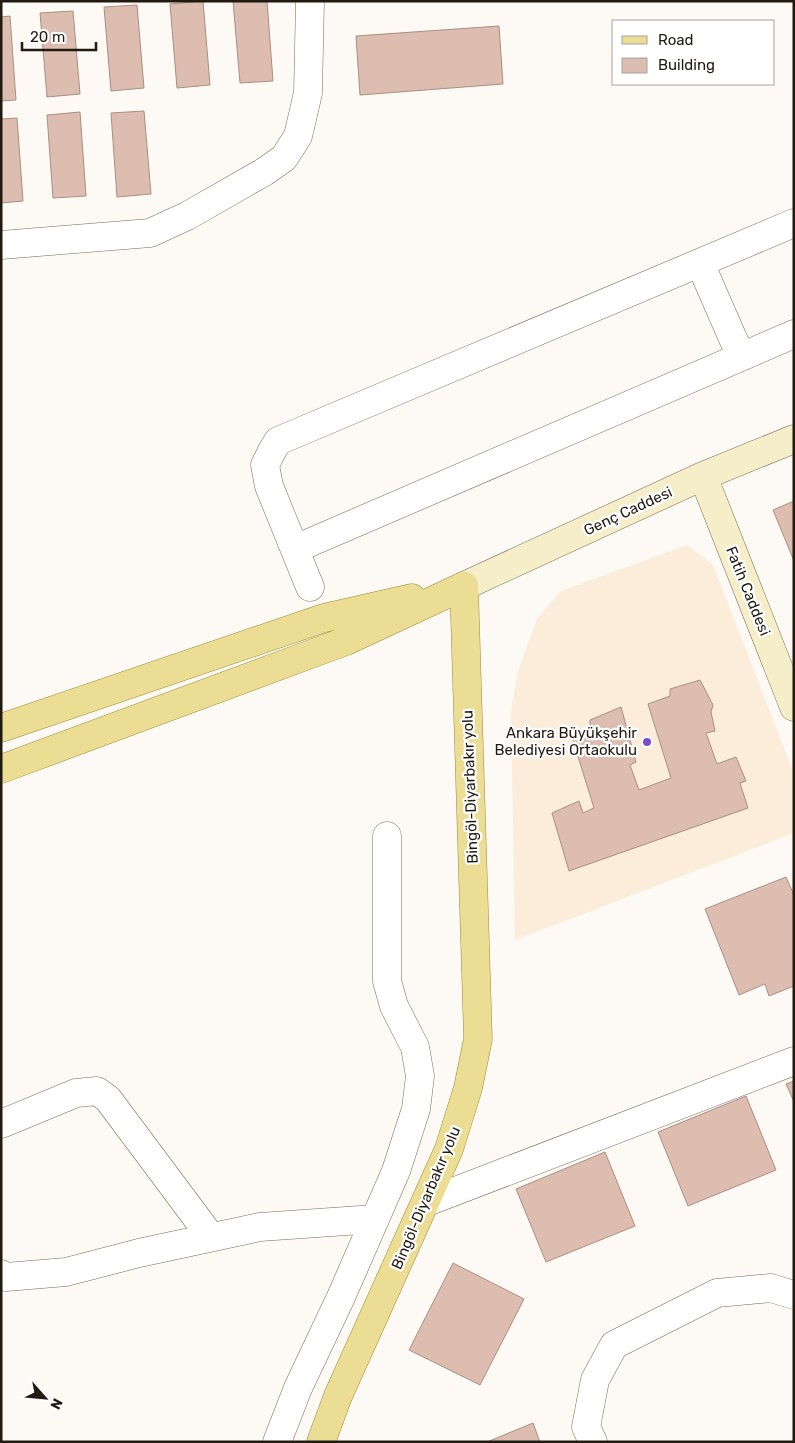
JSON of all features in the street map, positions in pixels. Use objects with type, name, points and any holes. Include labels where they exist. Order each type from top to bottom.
[{"type":"main road","points":[[1,728],[324,618],[464,586]]},
{"type":"main road","points":[[1,769],[346,641],[464,586]]},
{"type":"main road","name":"Bingöl-Diyarbakır yolu","points":[[321,1442],[338,1396],[449,1149],[468,1088],[478,1039],[464,586]]},
{"type":"street","points":[[1,245],[150,233],[186,216],[264,172],[284,158],[298,136],[308,93],[310,1]]},
{"type":"street","points":[[310,587],[269,486],[266,465],[278,441],[794,223]]},
{"type":"street","points":[[700,262],[741,357]]},
{"type":"street","points":[[294,549],[794,334]]},
{"type":"street","name":"Genç Caddesi","points":[[464,586],[703,476],[794,440]]},
{"type":"street","name":"Fatih Caddesi","points":[[703,476],[794,707]]},
{"type":"street","points":[[277,1442],[298,1388],[396,1171],[416,1109],[420,1076],[415,1047],[394,1006],[387,981],[386,836]]},
{"type":"street","points":[[426,1202],[794,1061]]},
{"type":"street","points":[[1,1124],[76,1093],[97,1091],[108,1099],[211,1237]]},
{"type":"street","points":[[1,1274],[6,1277],[66,1272],[139,1253],[260,1226],[375,1219]]},
{"type":"street","points":[[593,1442],[586,1427],[595,1380],[614,1345],[717,1293],[771,1288],[794,1296]]},
{"type":"shaded area","name":"Ankara Büyükşehir Belediyesi Ortaokulu","points":[[687,545],[713,565],[794,774],[794,833],[515,940],[511,711],[518,671],[537,619],[561,591]]},
{"type":"building","points":[[203,1],[210,85],[177,88],[170,4]]},
{"type":"building","points":[[233,1],[267,1],[273,81],[240,83]]},
{"type":"building","points":[[137,5],[144,88],[111,91],[104,7]]},
{"type":"building","points":[[73,11],[80,94],[47,97],[40,13]]},
{"type":"building","points":[[10,16],[16,100],[1,101],[1,17]]},
{"type":"building","points":[[499,26],[503,84],[360,95],[356,36]]},
{"type":"building","points":[[144,111],[151,194],[117,197],[111,113]]},
{"type":"building","points":[[80,112],[86,196],[53,198],[47,115]]},
{"type":"building","points":[[17,118],[23,201],[1,203],[1,119]]},
{"type":"building","points":[[794,501],[794,561],[773,510]]},
{"type":"building","points":[[700,680],[713,705],[711,712],[715,731],[706,733],[717,764],[736,757],[746,781],[740,783],[748,808],[569,871],[552,813],[579,801],[583,813],[594,808],[572,737],[590,729],[590,720],[621,707],[636,762],[630,765],[639,790],[671,778],[648,704],[670,696],[670,689]]},
{"type":"building","points":[[786,877],[794,895],[794,986],[769,996],[765,984],[739,995],[705,909]]},
{"type":"building","points":[[794,1081],[794,1102],[786,1084]]},
{"type":"building","points":[[746,1096],[776,1170],[688,1206],[658,1132]]},
{"type":"building","points":[[605,1152],[635,1226],[546,1262],[516,1189]]},
{"type":"building","points":[[453,1263],[524,1299],[480,1385],[409,1350]]},
{"type":"building","points":[[533,1423],[540,1442],[487,1442]]},
{"type":"place","name":"Ankara Büyükşehir Belediyesi Ortaokulu","points":[[647,742]]}]
